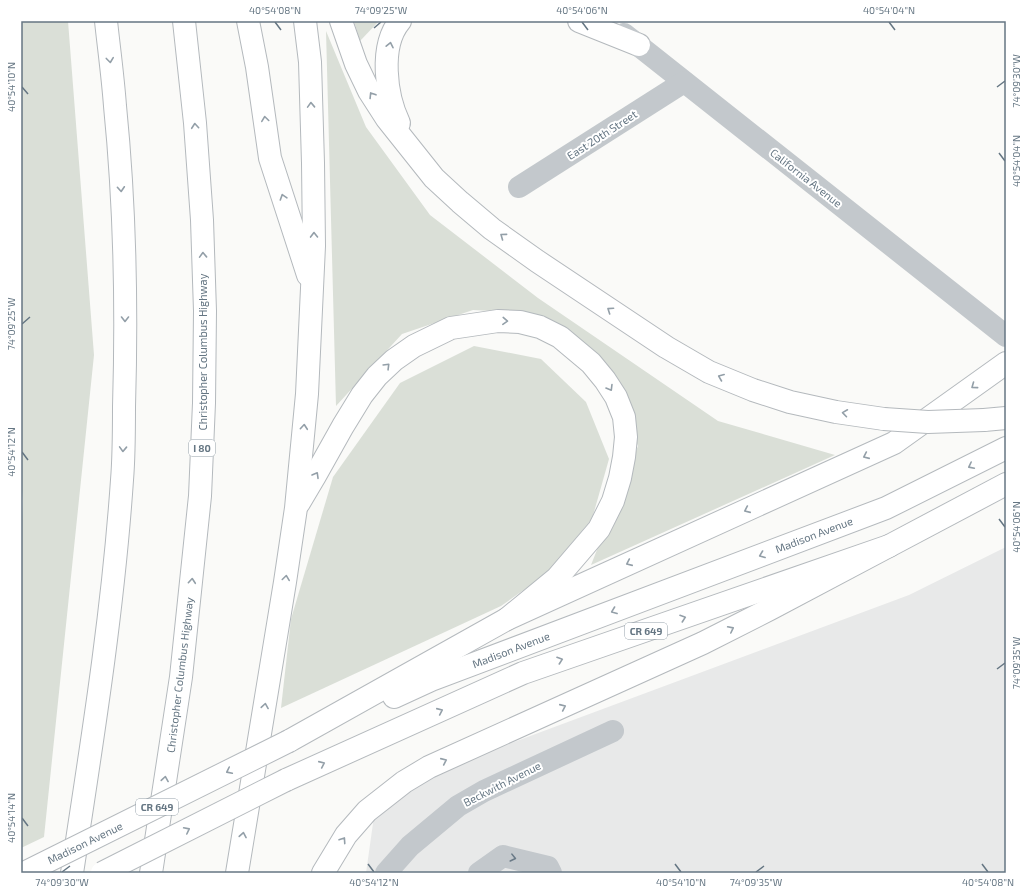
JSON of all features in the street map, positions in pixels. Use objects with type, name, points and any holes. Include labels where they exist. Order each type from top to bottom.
[{"type":"main road","points":[[72,873],[104,666],[114,580],[122,478],[126,291],[122,199],[116,115],[106,21]]},
{"type":"main road","name":"Christopher Columbus Highway","points":[[151,873],[181,677],[200,496],[204,403],[205,312],[202,220],[195,123],[184,21]]},
{"type":"main road","points":[[248,21],[257,67],[270,158],[312,288]]},
{"type":"main road","points":[[237,873],[264,715],[296,508],[307,394],[314,246],[310,62],[305,21]]},
{"type":"main road","points":[[341,21],[356,64],[369,91],[387,119],[434,178],[460,202],[492,228],[537,261],[666,348],[709,372],[753,390],[790,402],[836,412],[884,419],[928,422],[1006,418]]},
{"type":"main road","points":[[400,21],[392,36],[386,60],[387,85],[397,119],[411,150]]},
{"type":"main road","points":[[579,21],[639,45]]},
{"type":"main road","points":[[296,508],[362,395],[394,360],[414,346],[451,328],[498,321],[520,322],[540,327],[560,337],[591,363],[606,380],[616,397],[624,417],[626,437],[622,471],[613,501],[599,529],[557,578],[507,619]]},
{"type":"main road","points":[[290,741],[507,619],[894,443],[1006,363]]},
{"type":"main road","name":"Madison Avenue","points":[[24,873],[290,741],[431,680],[886,508],[1006,448]]},
{"type":"main road","name":"CR 649","points":[[102,873],[286,780],[523,673],[890,546],[1006,484]]},
{"type":"main road","points":[[323,873],[346,835],[367,811],[410,778],[429,767],[703,643],[770,610],[890,546]]},
{"type":"street","name":"California Avenue","points":[[607,21],[1006,336]]},
{"type":"street","name":"East 20th Street","points":[[519,188],[684,82]]},
{"type":"street","name":"Beckwith Avenue","points":[[386,873],[410,846],[458,806],[484,791],[613,731]]},
{"type":"street","points":[[480,873],[503,856],[548,867],[551,873]]},
{"type":"shaded area","points":[[21,21],[68,21],[94,355],[44,837],[21,848],[21,539],[23,501],[21,481]]},
{"type":"shaded area","points":[[354,21],[379,21],[360,41]]},
{"type":"shaded area","points":[[326,31],[366,127],[430,215],[538,298],[718,421],[835,455],[591,565],[638,446],[603,362],[532,313],[473,310],[402,334],[336,406]]},
{"type":"shaded area","points":[[474,346],[541,359],[586,402],[609,459],[592,519],[545,575],[501,606],[281,708],[291,619],[333,477],[400,383]]},
{"type":"shaded area","points":[[1006,547],[1006,873],[366,873],[376,802],[455,764],[909,595]]}]
